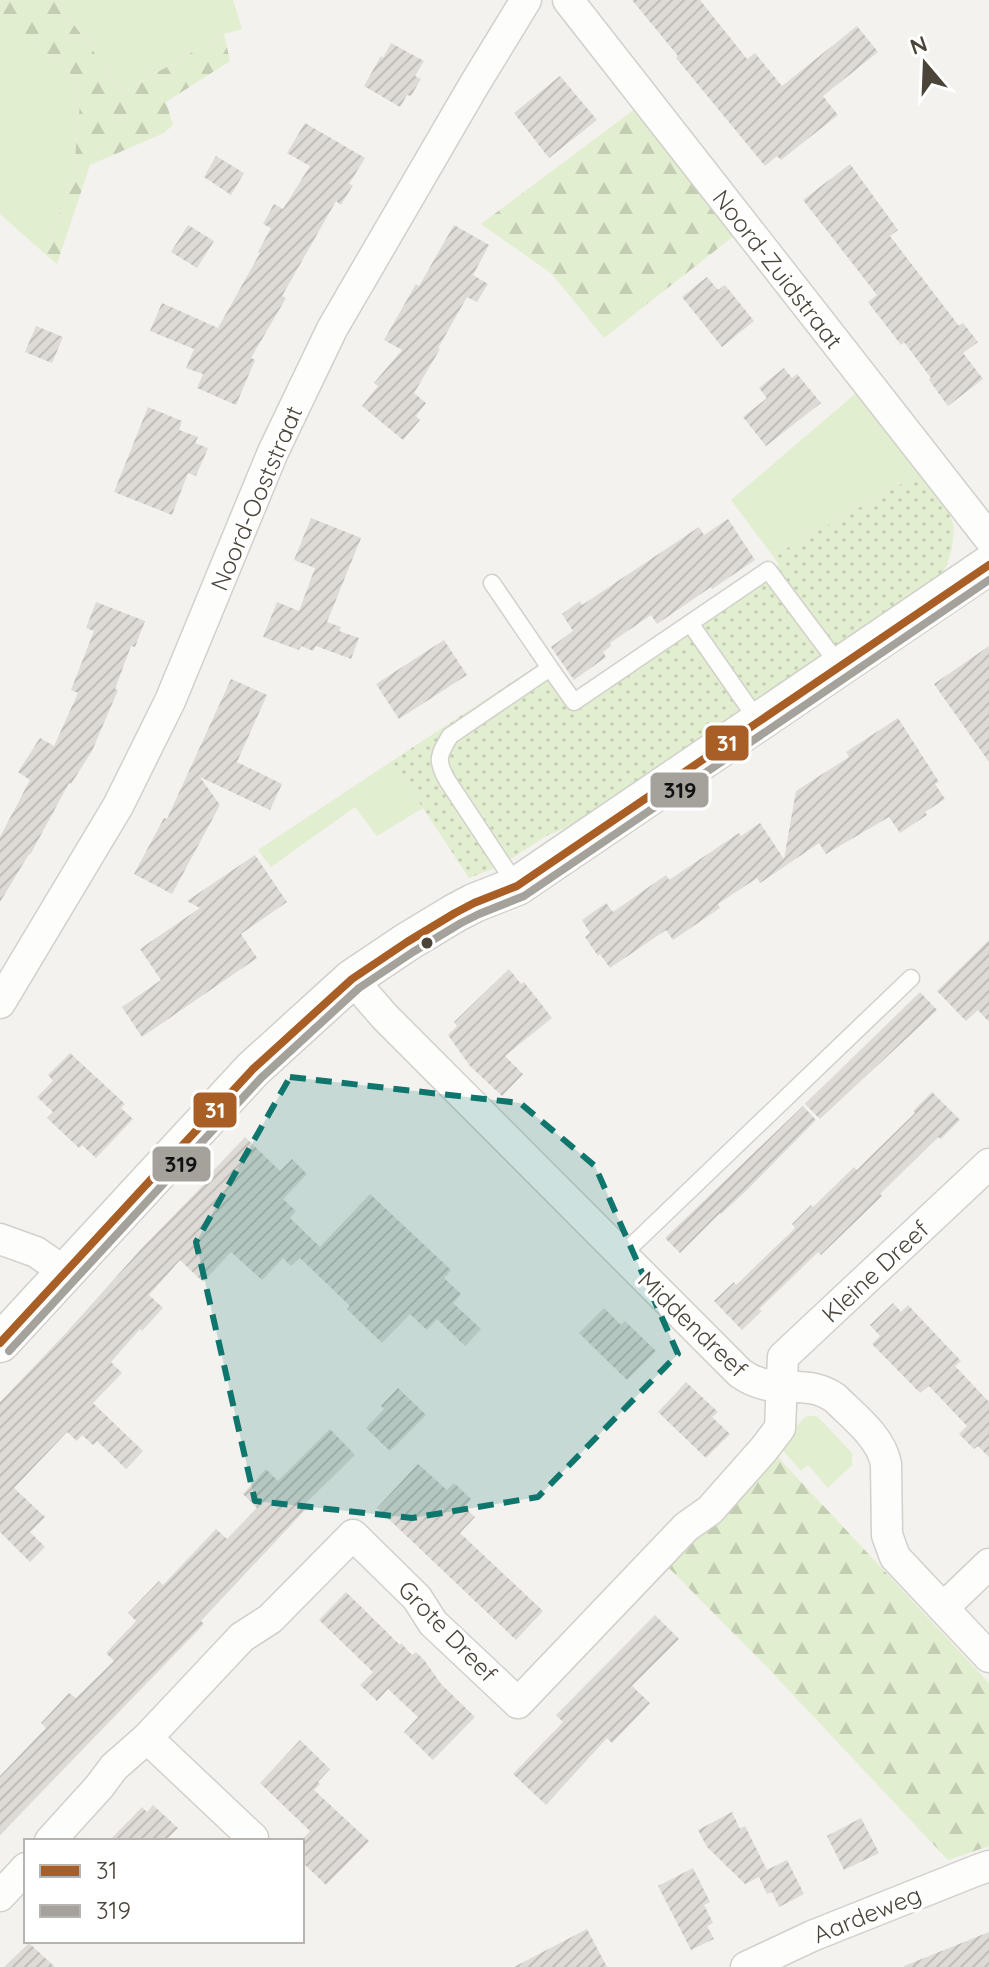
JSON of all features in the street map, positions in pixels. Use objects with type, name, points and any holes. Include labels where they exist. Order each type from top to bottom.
[{"type":"street","name":"Noord-Ooststraat","points":[[0,1003],[118,806],[170,701],[273,452],[332,329],[526,0]]},
{"type":"street","name":"Noord-Zuidstraat","points":[[568,0],[989,538]]},
{"type":"street","points":[[0,1343],[253,1069],[352,979],[455,913],[517,886],[989,565]]},
{"type":"street","name":"Middendreef","points":[[352,979],[385,1017],[740,1373],[760,1385],[811,1388],[835,1398],[881,1447],[886,1464],[887,1535],[895,1557],[989,1657]]},
{"type":"street","name":"Kleine Dreef","points":[[780,1387],[783,1357],[989,1164]]},
{"type":"street","points":[[0,1239],[36,1252],[65,1272]]},
{"type":"street","name":"Grote Dreef","points":[[52,1839],[114,1767],[147,1738],[242,1637],[270,1619],[353,1535],[417,1598],[433,1623],[518,1703],[686,1527],[710,1510],[764,1449],[780,1428],[780,1387]]},
{"type":"street","points":[[943,1608],[989,1564]]},
{"type":"street","points":[[147,1738],[253,1838]]},
{"type":"street","name":"Aardeweg","points":[[746,1967],[812,1936],[989,1866]]},
{"type":"street","points":[[0,1896],[24,1870]]},
{"type":"lane","points":[[492,583],[574,702],[768,570],[839,665]]},
{"type":"lane","points":[[690,623],[758,721]]},
{"type":"lane","points":[[517,886],[438,764],[450,736],[550,668]]},
{"type":"lane","points":[[622,1255],[911,978]]},
{"type":"highlighted area","points":[[290,1077],[520,1103],[595,1166],[678,1354],[538,1497],[412,1518],[255,1501],[196,1242]]},
{"type":"green space","points":[[0,0],[56,0],[123,92],[224,34],[230,61],[166,102],[173,125],[164,133],[90,165],[57,264],[45,254],[73,178],[80,103],[75,78],[13,25],[0,28]]},
{"type":"green space","points":[[56,0],[233,0],[242,29],[224,34],[123,92]]},
{"type":"green space","points":[[13,24],[75,78],[80,103],[73,178],[45,254],[0,214],[0,28]]},
{"type":"green space","points":[[635,109],[735,235],[604,338],[552,274],[481,224]]},
{"type":"green space","points":[[856,393],[921,473],[773,556],[731,500]]},
{"type":"green space","points":[[921,473],[944,501],[954,526],[952,549],[944,572],[919,592],[573,825],[546,836],[500,866],[469,878],[392,761],[539,664],[572,707],[779,565],[773,556]]},
{"type":"green space","points":[[392,761],[423,808],[377,836],[355,807],[271,867],[258,850]]},
{"type":"green space","points":[[808,1416],[821,1420],[852,1453],[852,1465],[828,1488],[808,1465],[801,1471],[779,1446]]},
{"type":"green space","points":[[774,1453],[989,1683],[989,1846],[948,1860],[767,1667],[665,1564]]},
{"type":"building","points":[[632,0],[700,0],[747,59],[755,53],[782,86],[857,26],[878,52],[823,96],[838,115],[781,160],[777,156],[765,166]]},
{"type":"building","points":[[391,43],[424,61],[415,76],[421,79],[400,107],[364,86]]},
{"type":"building","points":[[560,76],[597,120],[549,158],[514,113]]},
{"type":"building","points":[[305,123],[365,158],[349,184],[353,185],[341,205],[336,201],[282,296],[286,298],[251,358],[255,360],[236,405],[197,388],[203,374],[186,368],[194,349],[150,331],[162,303],[218,328],[260,253],[271,228],[263,224],[274,204],[283,209],[310,166],[287,153]]},
{"type":"building","points":[[216,156],[244,173],[231,195],[204,177]]},
{"type":"building","points":[[850,164],[898,230],[890,236],[959,326],[963,323],[978,342],[963,353],[983,379],[948,406],[904,342],[901,345],[868,302],[877,295],[803,200]]},
{"type":"building","points":[[188,225],[214,241],[197,268],[171,252]]},
{"type":"building","points":[[454,225],[489,245],[473,275],[488,284],[477,302],[467,297],[438,348],[414,393],[426,403],[416,416],[420,420],[403,440],[362,406],[378,386],[374,383],[402,350],[384,340]]},
{"type":"building","points":[[707,277],[718,290],[725,285],[754,321],[722,347],[682,297]]},
{"type":"building","points":[[36,326],[63,337],[52,363],[25,352]]},
{"type":"building","points":[[784,368],[792,378],[797,374],[821,403],[766,446],[743,417],[767,398],[759,388]]},
{"type":"building","points":[[148,407],[182,421],[179,430],[198,437],[195,443],[208,448],[196,476],[188,473],[172,515],[114,492]]},
{"type":"building","points":[[311,518],[361,538],[327,622],[341,627],[339,631],[359,638],[351,659],[316,646],[313,651],[301,646],[299,650],[263,637],[277,602],[299,611],[315,568],[294,560]]},
{"type":"building","points":[[728,519],[755,560],[657,624],[651,615],[610,643],[611,646],[603,652],[606,657],[574,680],[551,647],[573,631],[562,614],[580,601],[582,605],[699,527],[704,535]]},
{"type":"building","points":[[96,602],[145,621],[135,647],[131,646],[115,689],[118,690],[92,751],[69,783],[0,902],[0,837],[30,780],[18,772],[40,738],[54,746],[78,693],[71,690],[94,631],[86,628]]},
{"type":"building","points":[[444,640],[467,675],[399,719],[376,684]]},
{"type":"building","points":[[989,646],[989,762],[934,684]]},
{"type":"building","points":[[231,679],[267,695],[237,762],[282,784],[270,810],[200,777],[220,805],[172,894],[134,874],[164,818],[167,819]]},
{"type":"building","points":[[898,718],[939,782],[935,784],[945,799],[925,812],[927,815],[900,833],[889,817],[826,854],[819,843],[760,883],[757,878],[673,940],[666,930],[610,968],[600,954],[598,956],[585,937],[590,933],[582,920],[606,903],[613,912],[666,875],[669,880],[739,833],[741,836],[760,823],[784,859],[796,791],[849,757],[846,752]]},
{"type":"building","points":[[255,855],[287,902],[241,934],[257,958],[142,1037],[122,1007],[161,980],[140,949],[200,908],[187,901]]},
{"type":"building","points":[[989,940],[989,1022],[978,1010],[966,1021],[937,991]]},
{"type":"building","points":[[509,969],[521,984],[524,982],[552,1018],[505,1056],[523,1074],[502,1096],[470,1066],[448,1035],[457,1026],[454,1022]]},
{"type":"building","points":[[920,992],[937,1010],[820,1119],[805,1104]]},
{"type":"building","points":[[70,1053],[125,1104],[121,1108],[133,1119],[96,1158],[82,1145],[79,1148],[47,1118],[53,1112],[37,1097],[53,1081],[48,1075]]},
{"type":"building","points":[[932,1092],[960,1120],[941,1139],[938,1137],[821,1255],[818,1252],[759,1309],[762,1311],[742,1330],[714,1301],[734,1282],[736,1285],[795,1228],[792,1224],[811,1205],[813,1207],[854,1167],[857,1170]]},
{"type":"building","points":[[803,1106],[816,1120],[680,1253],[665,1238]]},
{"type":"building","points":[[245,1137],[280,1171],[292,1159],[307,1174],[283,1199],[296,1211],[290,1218],[320,1247],[370,1194],[451,1270],[444,1278],[461,1294],[453,1303],[481,1329],[465,1346],[437,1319],[427,1330],[410,1314],[382,1343],[347,1309],[350,1306],[300,1258],[291,1266],[283,1258],[262,1280],[231,1252],[203,1282],[180,1260],[149,1295],[163,1308],[111,1362],[122,1373],[93,1403],[143,1451],[126,1469],[97,1441],[93,1445],[82,1435],[77,1441],[67,1432],[14,1488],[45,1517],[30,1532],[45,1547],[30,1562],[0,1532],[0,1402]]},
{"type":"building","points":[[893,1303],[901,1312],[908,1305],[961,1361],[955,1366],[989,1402],[989,1457],[978,1446],[974,1449],[959,1434],[967,1426],[929,1386],[920,1393],[872,1344],[880,1336],[870,1325]]},
{"type":"building","points":[[604,1308],[621,1325],[625,1321],[656,1351],[627,1380],[579,1333]]},
{"type":"building","points":[[686,1382],[718,1412],[712,1417],[730,1434],[706,1458],[658,1412]]},
{"type":"building","points":[[398,1388],[426,1415],[390,1451],[366,1428]]},
{"type":"building","points":[[330,1429],[355,1455],[304,1505],[307,1508],[201,1621],[204,1624],[0,1835],[0,1776],[46,1728],[41,1723],[69,1693],[76,1698],[114,1661],[106,1653],[136,1621],[128,1613],[159,1581],[163,1585],[216,1529],[227,1539],[257,1508],[243,1494],[266,1469],[278,1481]]},
{"type":"building","points":[[418,1464],[447,1490],[454,1483],[471,1499],[464,1507],[475,1517],[460,1533],[543,1611],[516,1640],[377,1508]]},
{"type":"building","points":[[346,1592],[400,1645],[412,1655],[416,1652],[441,1684],[475,1717],[433,1760],[404,1732],[418,1717],[388,1689],[377,1701],[360,1685],[373,1672],[319,1620]]},
{"type":"building","points":[[655,1615],[679,1639],[632,1686],[650,1703],[612,1743],[607,1738],[546,1805],[513,1774],[563,1722],[556,1715]]},
{"type":"building","points":[[300,1740],[330,1769],[314,1790],[369,1841],[326,1885],[304,1864],[303,1839],[310,1831],[260,1783]]},
{"type":"building","points":[[153,1805],[178,1828],[167,1839],[111,1839],[142,1807],[147,1812]]},
{"type":"building","points":[[732,1812],[740,1829],[745,1826],[767,1870],[787,1860],[804,1894],[779,1907],[772,1892],[767,1894],[759,1877],[745,1884],[707,1847],[698,1830]]},
{"type":"building","points":[[861,1818],[879,1853],[844,1870],[827,1836]]},
{"type":"building","points":[[693,1868],[710,1902],[704,1905],[713,1923],[707,1926],[714,1939],[691,1950],[658,1886]]},
{"type":"building","points":[[587,1929],[607,1967],[514,1967]]},
{"type":"building","points":[[989,1932],[989,1967],[904,1967],[904,1966]]},
{"type":"building","points":[[29,1943],[55,1967],[4,1967]]},
{"type":"transit line","name":"31","points":[[0,1343],[253,1069],[352,979],[455,913],[517,886],[989,565]]},
{"type":"transit line","name":"319","points":[[9,1351],[261,1078],[359,988],[461,923],[524,896],[989,580]]}]
